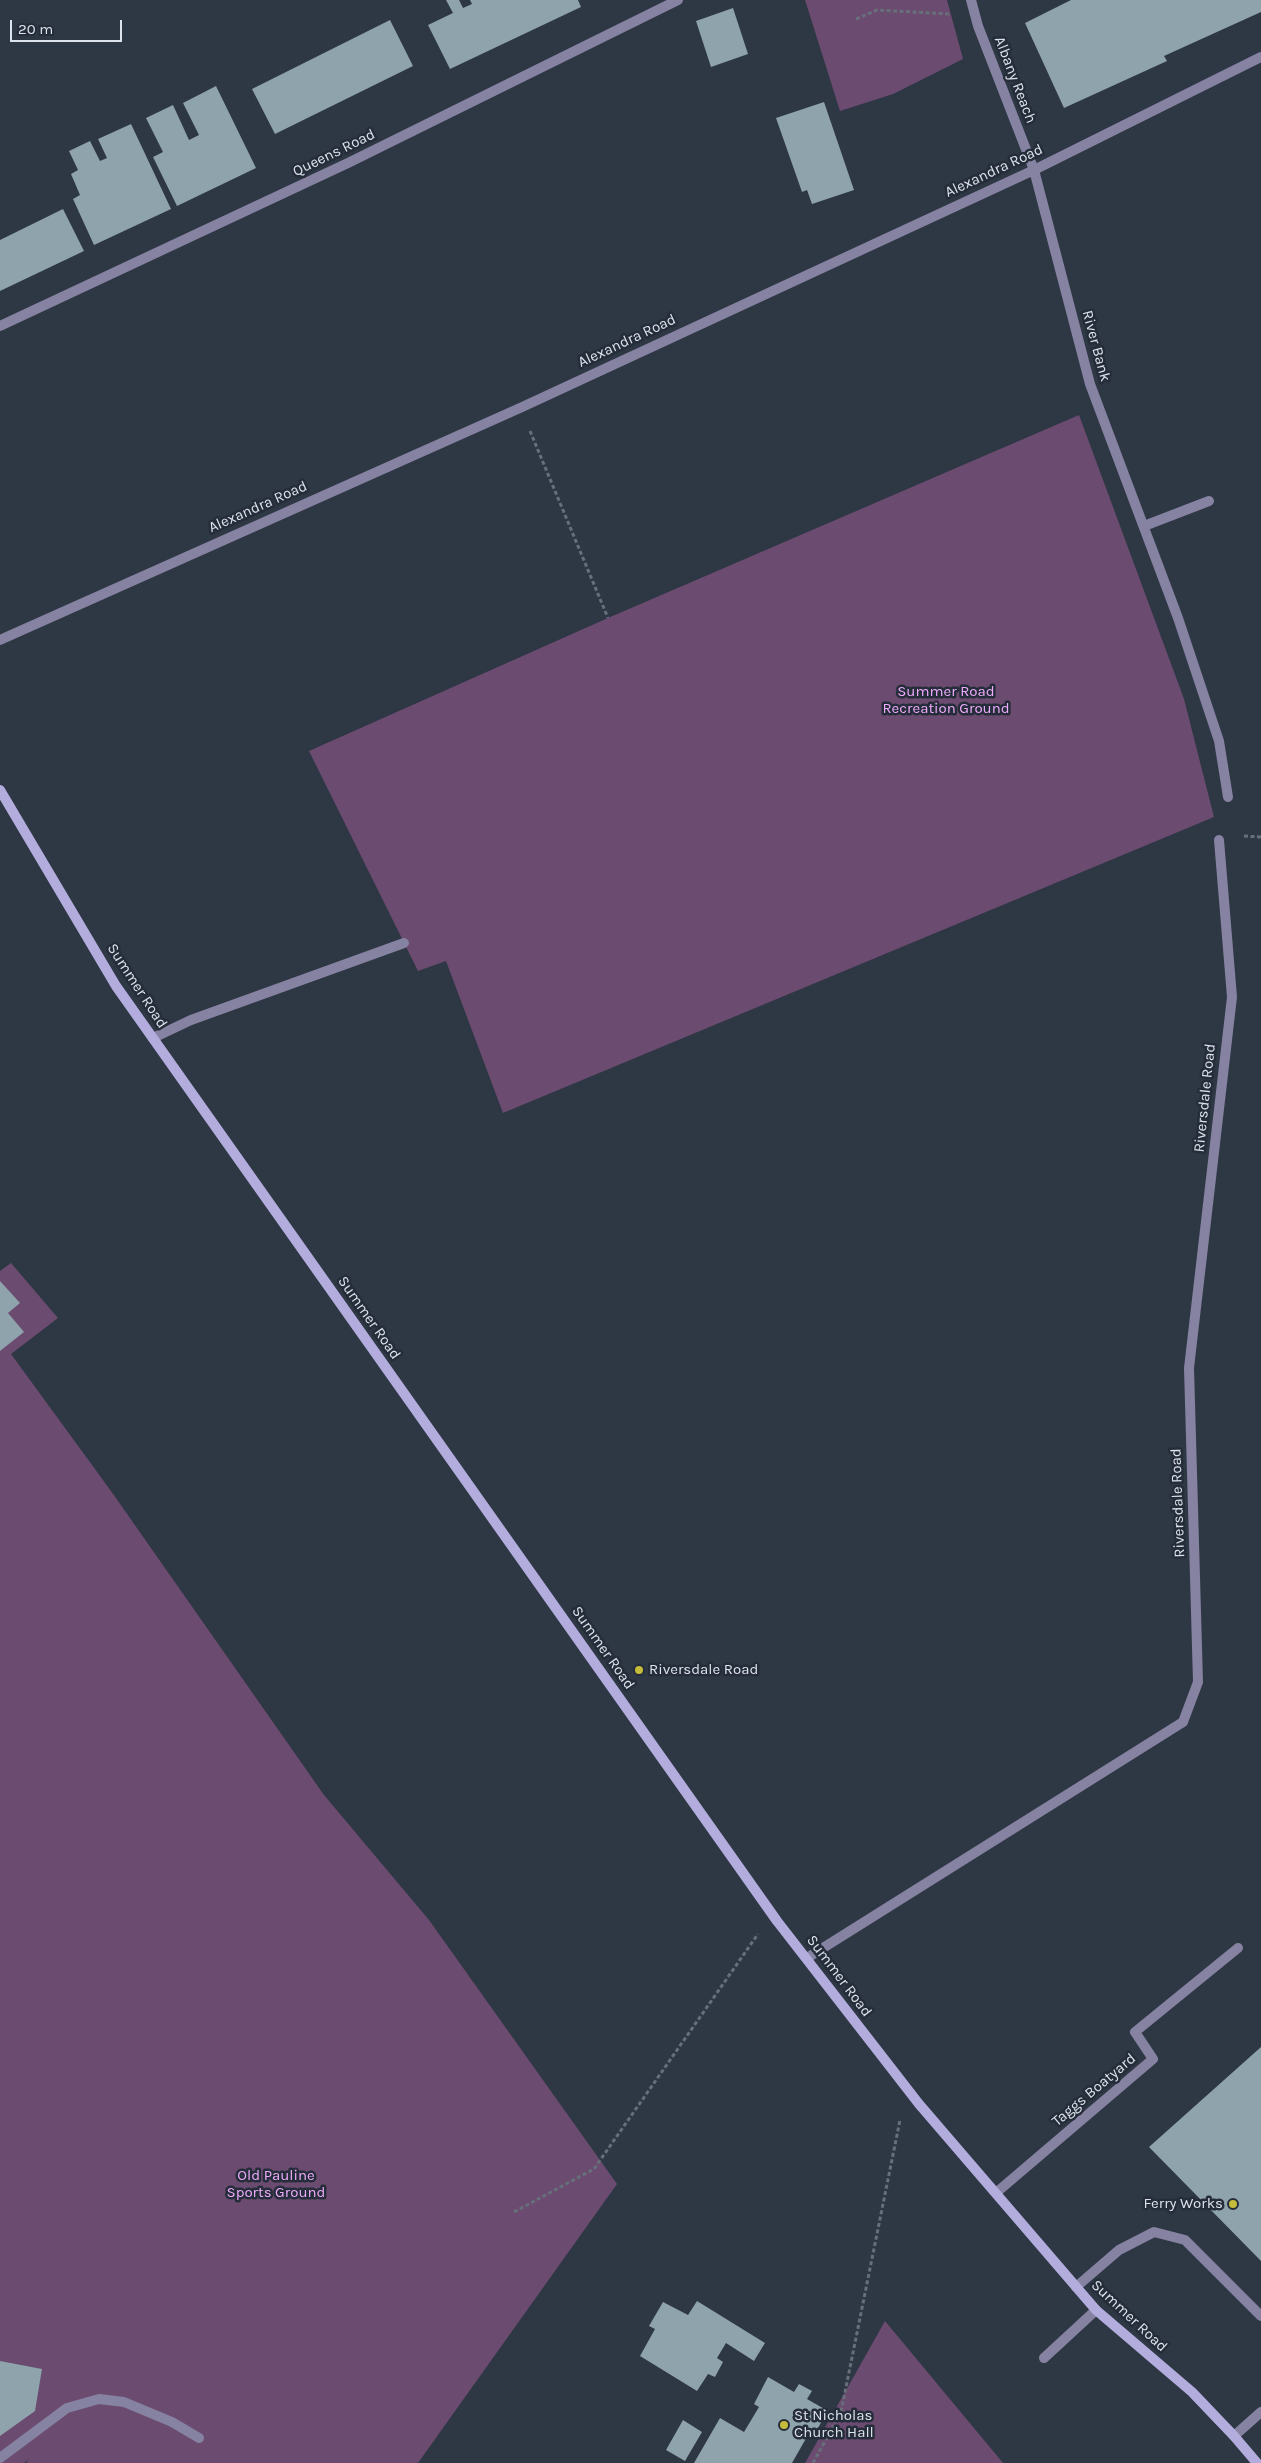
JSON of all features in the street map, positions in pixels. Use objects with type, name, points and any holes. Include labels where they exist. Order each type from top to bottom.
[{"type":"street","name":"Queens Road","points":[[0,326],[348,163],[678,0]]},
{"type":"street","name":"Albany Reach","points":[[971,0],[975,16],[1034,170]]},
{"type":"street","name":"Alexandra Road","points":[[0,640],[520,408],[1034,170],[1261,57]]},
{"type":"street","name":"River Bank","points":[[1034,170],[1090,384],[1178,618],[1219,741],[1228,797]]},
{"type":"street","points":[[1144,526],[1209,501]]},
{"type":"street","name":"Summer Road","points":[[0,790],[116,986],[772,1914],[919,2104],[997,2192],[1096,2310],[1192,2392],[1257,2463]]},
{"type":"street","name":"Riversdale Road","points":[[807,1958],[1183,1722],[1198,1682],[1189,1368],[1232,998],[1219,840]]},
{"type":"street","points":[[153,1038],[191,1020],[404,943]]},
{"type":"street","name":"Taggs Boatyard","points":[[997,2192],[1153,2059],[1135,2032],[1238,1948]]},
{"type":"street","points":[[1076,2287],[1119,2250],[1154,2232],[1186,2240],[1261,2316]]},
{"type":"street","points":[[1044,2358],[1096,2310]]},
{"type":"street","points":[[0,2458],[67,2408],[99,2399],[124,2402],[172,2422],[199,2438]]},
{"type":"street","points":[[1234,2436],[1261,2412]]},
{"type":"path","points":[[856,19],[877,10],[975,16]]},
{"type":"path","points":[[520,408],[608,618]]},
{"type":"path","points":[[514,2212],[594,2169],[772,1914]]},
{"type":"path","points":[[813,2463],[841,2412],[899,2121],[919,2104]]},
{"type":"green space","points":[[805,0],[947,0],[963,59],[893,94],[840,111]]},
{"type":"green space","name":"Summer Road Recreation Ground","points":[[1079,415],[1184,699],[1214,817],[503,1113],[446,961],[418,971],[309,751],[608,618]]},
{"type":"green space","name":"Old Pauline Sports Ground","points":[[11,1263],[58,1318],[11,1354],[111,1491],[324,1795],[429,1920],[617,2184],[418,2463],[26,2463],[29,2459],[24,2463],[0,2463],[0,1271]]},
{"type":"green space","points":[[885,2321],[1003,2463],[805,2463]]},
{"type":"building","points":[[446,0],[459,0],[463,8],[472,4],[470,0],[578,0],[581,7],[450,69],[428,25],[453,13]]},
{"type":"building","points":[[1071,0],[1261,0],[1261,12],[1164,56],[1167,61],[1064,108],[1025,23]]},
{"type":"building","points":[[733,8],[748,54],[711,67],[696,21]]},
{"type":"building","points":[[390,20],[413,66],[275,134],[252,89]]},
{"type":"building","points":[[216,86],[256,168],[177,206],[153,157],[163,152],[146,118],[173,105],[189,140],[199,135],[183,103]]},
{"type":"building","points":[[824,102],[854,190],[812,204],[807,190],[802,192],[776,118]]},
{"type":"building","points":[[131,124],[171,209],[94,245],[73,199],[80,195],[71,174],[78,170],[69,151],[90,141],[100,161],[107,158],[98,139]]},
{"type":"building","points":[[63,209],[84,251],[0,291],[0,240]]},
{"type":"building","points":[[0,1281],[20,1303],[8,1313],[24,1332],[0,1351]]},
{"type":"building","name":"Ferry Works","points":[[1261,2047],[1261,2261],[1149,2147]]},
{"type":"building","points":[[697,2301],[765,2343],[754,2361],[726,2343],[717,2358],[723,2362],[715,2377],[708,2374],[697,2391],[640,2356],[655,2329],[649,2326],[663,2302],[688,2315]]},
{"type":"building","points":[[0,2361],[42,2369],[35,2411],[0,2436]]},
{"type":"building","name":"St Nicholas Church Hall","points":[[768,2377],[794,2392],[799,2384],[812,2391],[807,2399],[828,2411],[812,2438],[808,2435],[792,2463],[694,2463],[720,2418],[744,2432],[759,2407],[754,2404]]},
{"type":"building","points":[[683,2420],[702,2432],[685,2461],[666,2450]]},
{"type":"place","name":"Riversdale Road","points":[[639,1670]]},
{"type":"place","name":"Ferry Works","points":[[1233,2204]]},
{"type":"place","name":"St Nicholas Church Hall","points":[[784,2425]]}]
